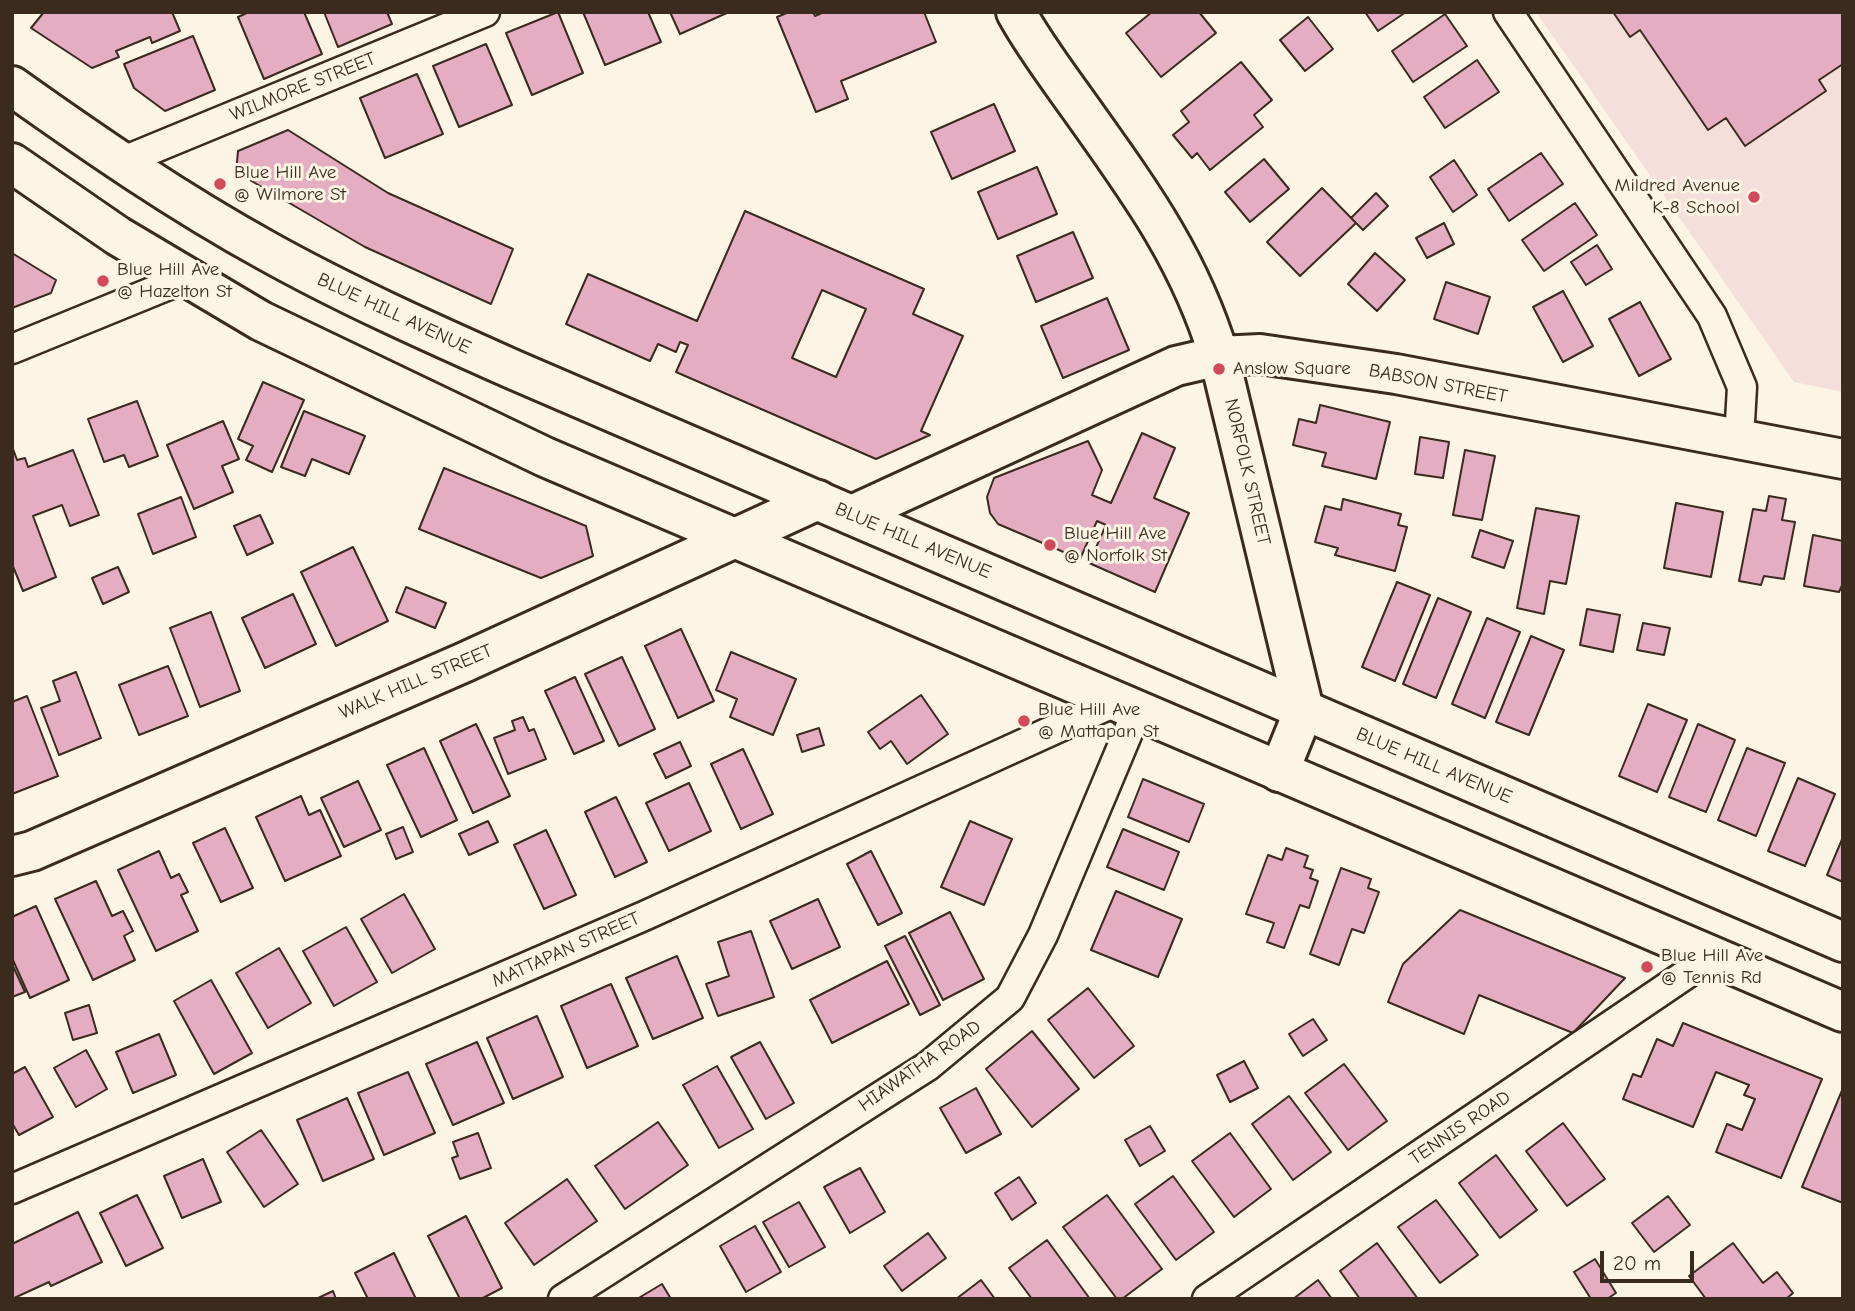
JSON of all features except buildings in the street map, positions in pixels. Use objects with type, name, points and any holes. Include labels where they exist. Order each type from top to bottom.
[{"type":"main road","name":"NORFOLK STREET","points":[[1016,12],[1144,199],[1184,264],[1206,313],[1219,356],[1304,710]]},
{"type":"main road","name":"BLUE HILL AVENUE","points":[[12,86],[121,162],[265,250],[348,293],[512,369],[1843,942]]},
{"type":"main road","points":[[12,163],[186,278],[359,370],[591,478],[1843,1012]]},
{"type":"main road","name":"BABSON STREET","points":[[835,508],[1176,366],[1219,356],[1260,354],[1396,374],[1843,459]]},
{"type":"main road","name":"WALK HILL STREET","points":[[12,856],[32,851],[465,662],[731,538],[835,508]]},
{"type":"main road","points":[[1279,772],[1304,710]]},
{"type":"street","name":"WILMORE STREET","points":[[121,162],[485,12]]},
{"type":"street","points":[[1507,12],[1712,316],[1742,387],[1739,439]]},
{"type":"street","points":[[12,349],[186,278]]},
{"type":"street","name":"MATTAPAN STREET","points":[[12,1189],[1126,706]]},
{"type":"street","name":"HIAWATHA ROAD","points":[[563,1299],[928,1066],[1010,998],[1043,935],[1126,706]]},
{"type":"street","name":"TENNIS ROAD","points":[[1207,1299],[1713,956]]},
{"type":"shaded area","name":"Mildred Avenue K-8 School","points":[[1536,12],[1843,12],[1843,392],[1794,382]]},
{"type":"place","name":"Blue Hill Ave @ Wilmore St","points":[[220,184]]},
{"type":"place","name":"Mildred Avenue K-8 School","points":[[1754,197]]},
{"type":"place","name":"Blue Hill Ave @ Hazelton St","points":[[103,281]]},
{"type":"place","name":"Anslow Square","points":[[1219,369]]},
{"type":"place","name":"Blue Hill Ave @ Norfolk St","points":[[1050,545]]},
{"type":"place","name":"Blue Hill Ave @ Mattapan St","points":[[1024,721]]},
{"type":"place","name":"Blue Hill Ave @ Tennis Rd","points":[[1647,967]]}]
